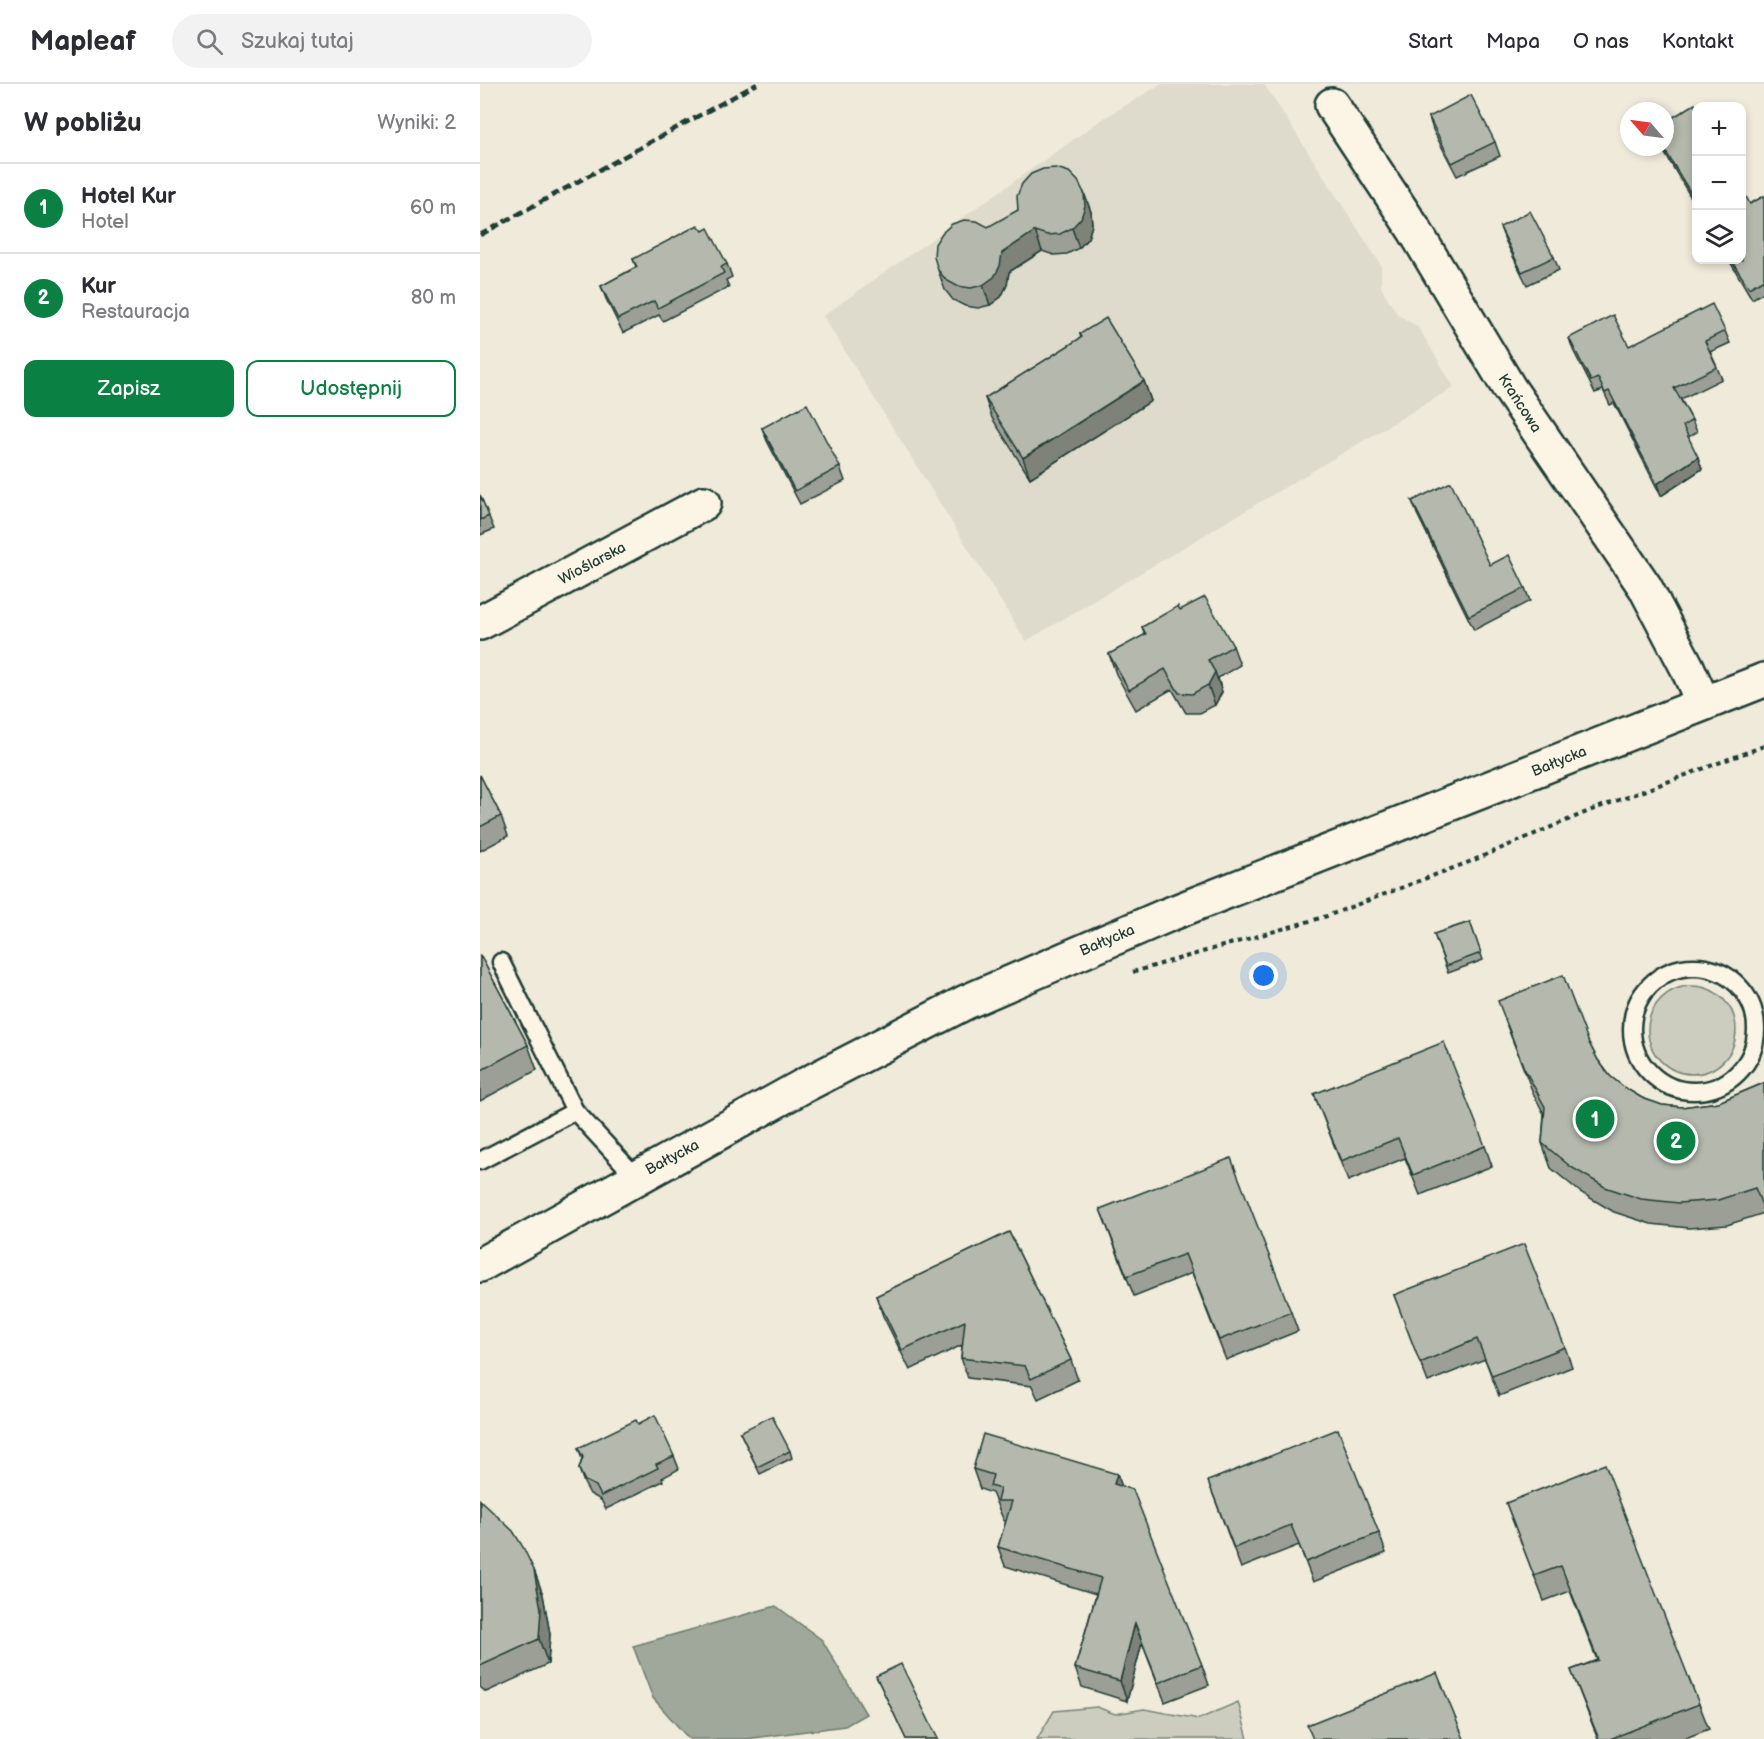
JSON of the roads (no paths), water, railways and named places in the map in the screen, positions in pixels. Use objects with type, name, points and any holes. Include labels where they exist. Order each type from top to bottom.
[{"type":"main road","name":"Krańcowa","points":[[1332,105],[1415,231],[1509,388],[1645,587],[1703,703]]},
{"type":"main road","name":"Wioślarska","points":[[480,623],[704,503]]},
{"type":"main road","name":"Bałtycka","points":[[480,1265],[636,1177],[966,1002],[1165,916],[1764,681]]},
{"type":"lane","points":[[501,962],[575,1111],[636,1177]]},
{"type":"lane","points":[[1693,966],[1713,969],[1732,979],[1746,994],[1760,1033],[1740,1071],[1725,1083],[1706,1090],[1685,1091],[1667,1085],[1650,1073],[1638,1057],[1632,1038],[1633,1017],[1641,997],[1654,981],[1672,971],[1693,966]]},
{"type":"lane","points":[[480,1161],[575,1111]]},
{"type":"railway","points":[[480,235],[757,84]]},
{"type":"place","name":"Hotel Kur","points":[[1595,1119]]},
{"type":"place","name":"Kur","points":[[1676,1141]]}]
